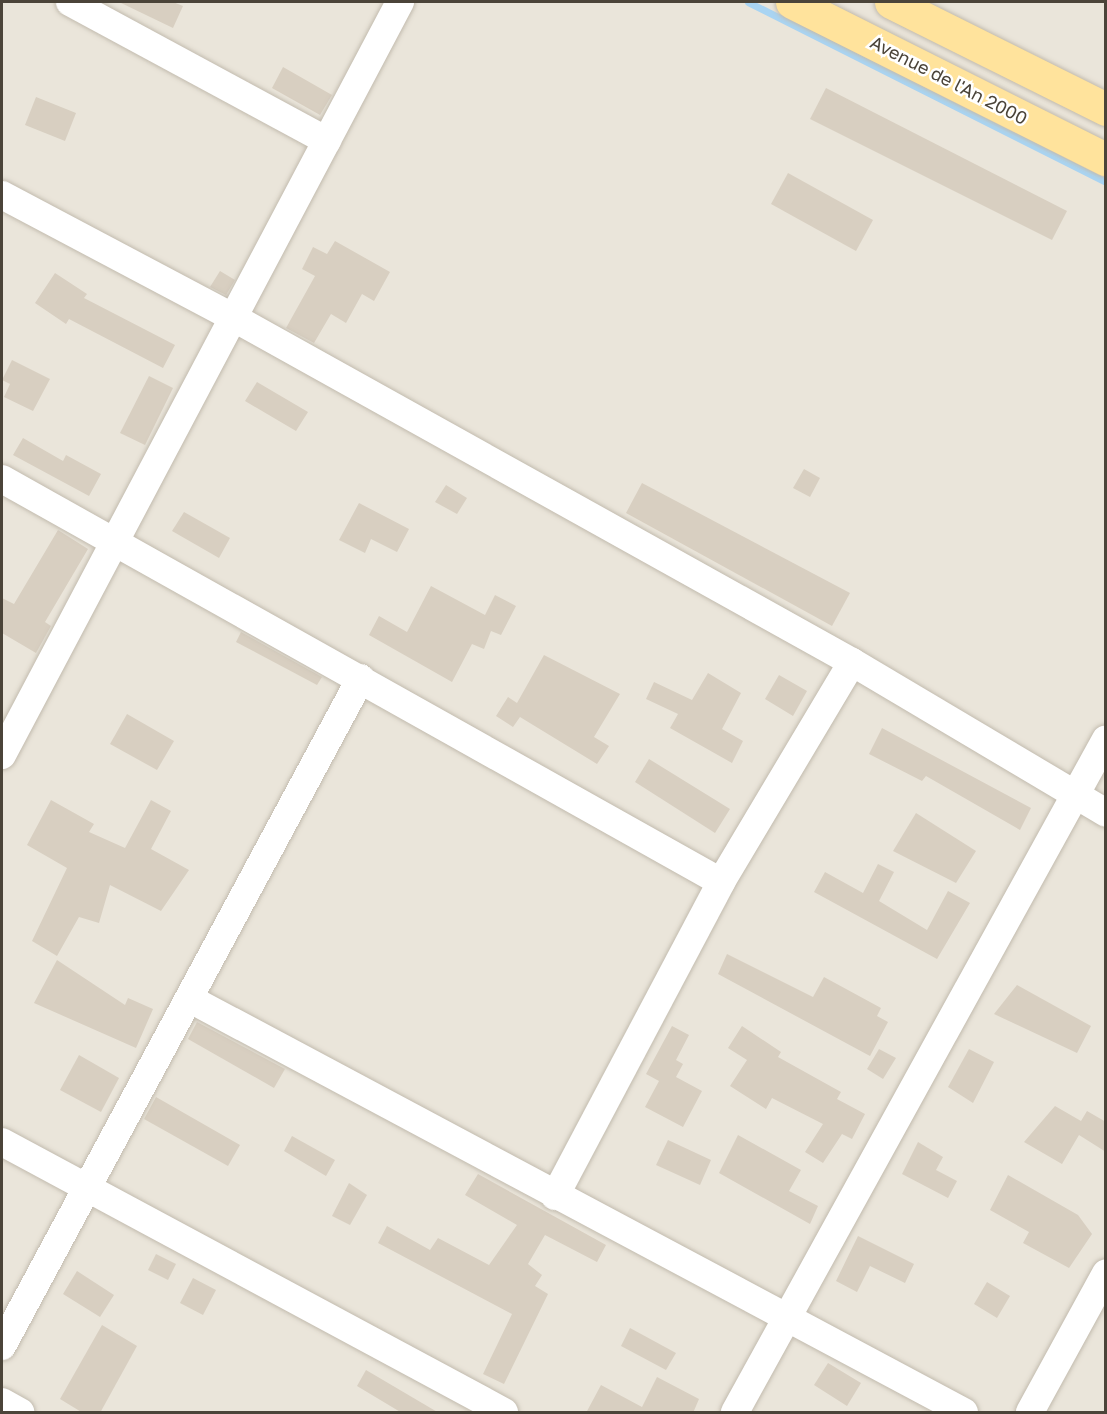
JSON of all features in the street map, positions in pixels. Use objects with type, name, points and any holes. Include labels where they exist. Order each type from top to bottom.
[{"type":"main road","points":[[891,2],[1106,109]]},
{"type":"main road","name":"Avenue de l'An 2000","points":[[810,6],[1106,159]]},
{"type":"street","points":[[70,2],[327,141]]},
{"type":"street","points":[[6,737],[236,319],[400,2]]},
{"type":"street","points":[[2,195],[236,319],[852,662],[1106,813]]},
{"type":"street","points":[[2,479],[116,540],[721,882]]},
{"type":"street","points":[[555,1196],[721,882],[852,662]]},
{"type":"street","points":[[2,1346],[192,1000],[361,678]]},
{"type":"street","points":[[735,1413],[1106,739]]},
{"type":"street","points":[[192,1000],[785,1320],[964,1413]]},
{"type":"street","points":[[2,1142],[504,1413]]},
{"type":"street","points":[[1030,1413],[1106,1273]]},
{"type":"street","points":[[2,1402],[20,1413]]},
{"type":"shaded area","points":[[2,2],[1105,2],[1105,1412],[2,1412]]},
{"type":"building","points":[[119,2],[173,2],[183,6],[173,28]]},
{"type":"building","points":[[283,67],[332,95],[320,115],[272,88]]},
{"type":"building","points":[[826,88],[1067,211],[1052,240],[810,119]]},
{"type":"building","points":[[36,97],[76,113],[65,141],[25,125]]},
{"type":"building","points":[[788,173],[873,220],[856,251],[771,204]]},
{"type":"building","points":[[335,241],[390,272],[374,301],[362,294],[346,323],[331,314],[314,343],[286,328],[315,276],[302,269],[313,247],[327,254]]},
{"type":"building","points":[[220,271],[235,280],[226,295],[210,287]]},
{"type":"building","points":[[55,273],[87,294],[84,298],[175,345],[163,368],[69,319],[66,324],[35,303]]},
{"type":"building","points":[[12,360],[50,379],[33,411],[4,397],[10,384],[2,380]]},
{"type":"building","points":[[149,376],[173,388],[145,445],[120,433]]},
{"type":"building","points":[[257,382],[308,412],[296,431],[245,401]]},
{"type":"building","points":[[23,438],[63,461],[66,455],[101,474],[89,496],[13,455]]},
{"type":"building","points":[[804,469],[820,478],[810,497],[793,488]]},
{"type":"building","points":[[642,483],[850,593],[832,626],[626,513]]},
{"type":"building","points":[[446,485],[467,498],[457,514],[435,502]]},
{"type":"building","points":[[359,503],[409,529],[397,552],[371,539],[365,553],[339,540]]},
{"type":"building","points":[[184,512],[230,538],[219,558],[172,531]]},
{"type":"building","points":[[58,530],[88,549],[45,622],[51,626],[36,653],[2,633],[2,598],[14,604]]},
{"type":"building","points":[[431,586],[485,615],[495,595],[516,606],[501,635],[491,631],[484,649],[472,644],[452,682],[369,635],[379,616],[407,632]]},
{"type":"building","points":[[241,632],[322,677],[317,685],[236,642]]},
{"type":"building","points":[[544,655],[620,694],[594,737],[609,746],[597,764],[520,717],[513,727],[496,716],[508,697],[517,703]]},
{"type":"building","points":[[708,673],[741,693],[722,729],[743,741],[732,763],[670,728],[678,714],[646,699],[654,682],[692,700]]},
{"type":"building","points":[[779,675],[807,691],[793,716],[765,699]]},
{"type":"building","points":[[127,714],[174,741],[157,770],[110,744]]},
{"type":"building","points":[[882,728],[1031,808],[1020,830],[926,776],[922,781],[869,754]]},
{"type":"building","points":[[649,759],[730,809],[715,833],[635,782]]},
{"type":"building","points":[[51,800],[94,824],[89,832],[125,848],[151,800],[171,811],[151,849],[189,870],[161,911],[110,885],[99,923],[79,917],[57,956],[32,941],[67,868],[27,845]]},
{"type":"building","points":[[916,813],[976,851],[956,883],[893,851]]},
{"type":"building","points":[[878,864],[894,872],[879,901],[927,930],[948,891],[970,903],[937,959],[814,892],[825,872],[863,893]]},
{"type":"building","points":[[727,954],[813,997],[824,977],[881,1008],[877,1016],[888,1022],[870,1056],[718,974]]},
{"type":"building","points":[[57,960],[125,1005],[128,998],[153,1009],[136,1048],[34,1003]]},
{"type":"building","points":[[1017,985],[1091,1026],[1077,1053],[994,1014]]},
{"type":"building","points":[[197,1022],[285,1069],[274,1088],[188,1039]]},
{"type":"building","points":[[672,1026],[689,1035],[676,1060],[683,1064],[676,1077],[702,1091],[683,1127],[645,1107],[659,1081],[646,1074]]},
{"type":"building","points":[[742,1026],[781,1052],[778,1057],[841,1092],[837,1099],[865,1114],[852,1139],[842,1134],[823,1163],[805,1152],[823,1124],[772,1098],[766,1109],[730,1086],[747,1060],[728,1048]]},
{"type":"building","points":[[879,1049],[896,1058],[883,1079],[867,1069]]},
{"type":"building","points":[[969,1049],[994,1062],[973,1103],[948,1087]]},
{"type":"building","points":[[79,1055],[119,1078],[101,1112],[60,1090]]},
{"type":"building","points":[[156,1097],[240,1145],[228,1166],[144,1119]]},
{"type":"building","points":[[1055,1106],[1081,1121],[1087,1111],[1106,1122],[1106,1152],[1079,1135],[1062,1164],[1024,1142]]},
{"type":"building","points":[[738,1135],[801,1170],[789,1191],[818,1206],[810,1224],[719,1173]]},
{"type":"building","points":[[292,1136],[335,1160],[326,1176],[284,1151]]},
{"type":"building","points":[[668,1140],[711,1160],[700,1185],[656,1165]]},
{"type":"building","points":[[918,1142],[943,1157],[936,1170],[957,1181],[948,1198],[902,1174]]},
{"type":"building","points":[[478,1174],[606,1245],[597,1262],[545,1235],[528,1264],[542,1275],[535,1286],[548,1294],[504,1384],[483,1374],[512,1314],[378,1243],[387,1226],[430,1250],[438,1238],[489,1265],[517,1225],[465,1195]]},
{"type":"building","points":[[1008,1175],[1078,1215],[1092,1234],[1069,1268],[1023,1243],[1029,1232],[990,1210]]},
{"type":"building","points":[[349,1183],[367,1195],[350,1225],[332,1216]]},
{"type":"building","points":[[858,1236],[914,1264],[905,1283],[870,1266],[857,1292],[836,1281]]},
{"type":"building","points":[[156,1254],[176,1264],[168,1280],[148,1270]]},
{"type":"building","points":[[77,1271],[114,1295],[100,1317],[63,1294]]},
{"type":"building","points":[[193,1278],[216,1290],[203,1315],[180,1303]]},
{"type":"building","points":[[987,1282],[1010,1296],[997,1318],[974,1304]]},
{"type":"building","points":[[102,1325],[137,1346],[100,1413],[83,1413],[60,1399]]},
{"type":"building","points":[[630,1328],[676,1353],[666,1370],[621,1346]]},
{"type":"building","points":[[828,1363],[861,1383],[847,1406],[814,1385]]},
{"type":"building","points":[[366,1370],[439,1413],[402,1413],[357,1386]]},
{"type":"building","points":[[657,1377],[699,1399],[693,1413],[586,1413],[601,1385],[642,1407]]},
{"type":"waterway","points":[[748,2],[1106,182]]}]
